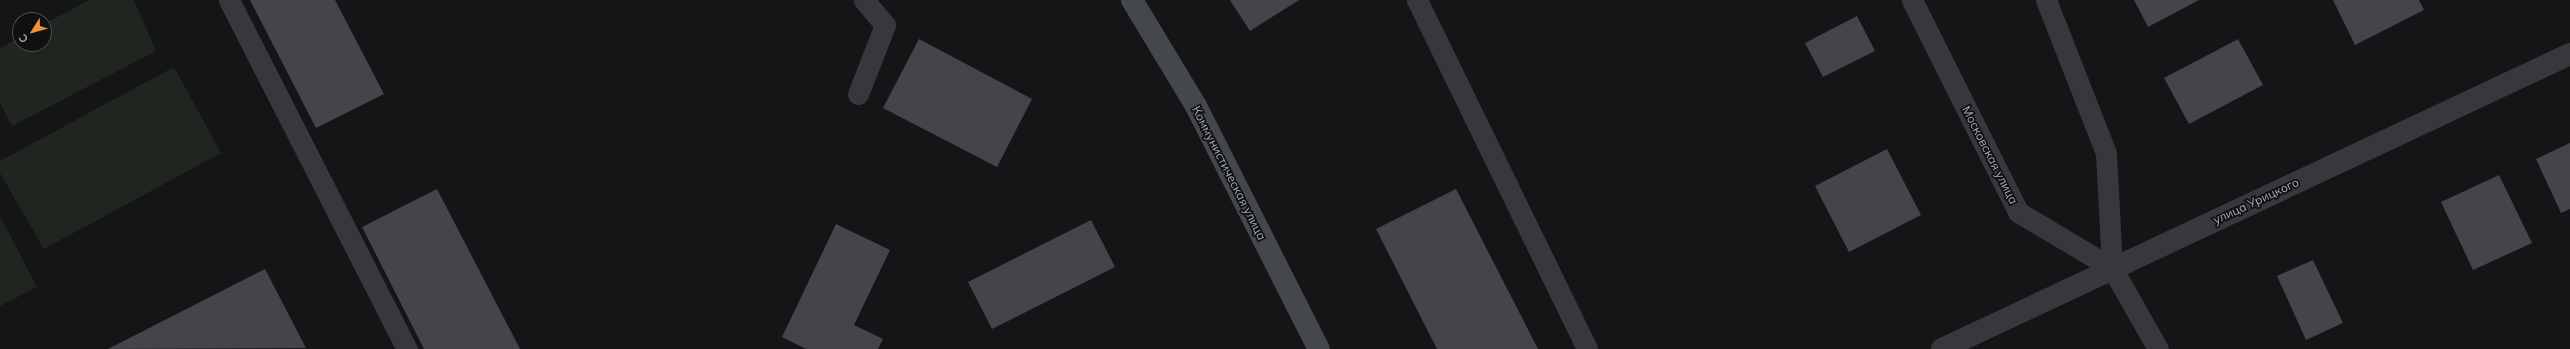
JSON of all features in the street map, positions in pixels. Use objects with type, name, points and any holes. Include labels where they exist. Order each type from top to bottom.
[{"type":"main road","name":"Коммунистическая улица","points":[[1132,0],[1196,106],[1319,349]]},
{"type":"street","name":"улица Урицкого","points":[[1942,349],[2570,54]]},
{"type":"lane","points":[[229,0],[406,349]]},
{"type":"lane","points":[[858,94],[884,25],[864,0]]},
{"type":"lane","points":[[1417,0],[1587,349]]},
{"type":"lane","name":"Московская улица","points":[[1912,0],[2018,212],[2112,268]]},
{"type":"lane","name":"Московская улица","points":[[2046,0],[2106,153],[2112,268],[2158,349]]},
{"type":"shaded area","points":[[89,0],[134,0],[156,51],[12,126],[0,103],[0,48],[12,41],[12,52],[52,52],[52,20]]},
{"type":"shaded area","points":[[174,67],[221,153],[44,249],[0,173],[0,161]]},
{"type":"shaded area","points":[[0,216],[37,287],[0,306]]},
{"type":"building","points":[[250,0],[335,0],[384,94],[316,128]]},
{"type":"building","points":[[1230,0],[1299,0],[1250,31]]},
{"type":"building","points":[[2134,0],[2199,0],[2148,27]]},
{"type":"building","points":[[2333,0],[2419,0],[2424,10],[2355,45]]},
{"type":"building","points":[[1857,16],[1875,51],[1823,77],[1805,43]]},
{"type":"building","points":[[919,39],[1032,99],[997,167],[883,108]]},
{"type":"building","points":[[2238,39],[2263,85],[2189,124],[2164,78]]},
{"type":"building","points":[[2570,143],[2570,209],[2561,213],[2536,159]]},
{"type":"building","points":[[1887,149],[1921,215],[1849,252],[1815,186]]},
{"type":"building","points":[[2499,175],[2532,243],[2473,270],[2441,202]]},
{"type":"building","points":[[437,189],[520,349],[424,349],[362,227]]},
{"type":"building","points":[[1456,189],[1538,349],[1437,349],[1376,229]]},
{"type":"building","points":[[1091,220],[1115,267],[992,329],[968,282]]},
{"type":"building","points":[[836,224],[890,250],[854,325],[883,339],[878,349],[806,349],[782,337]]},
{"type":"building","points":[[2313,260],[2343,323],[2306,340],[2277,276]]},
{"type":"building","points":[[265,269],[306,348],[108,349]]}]
